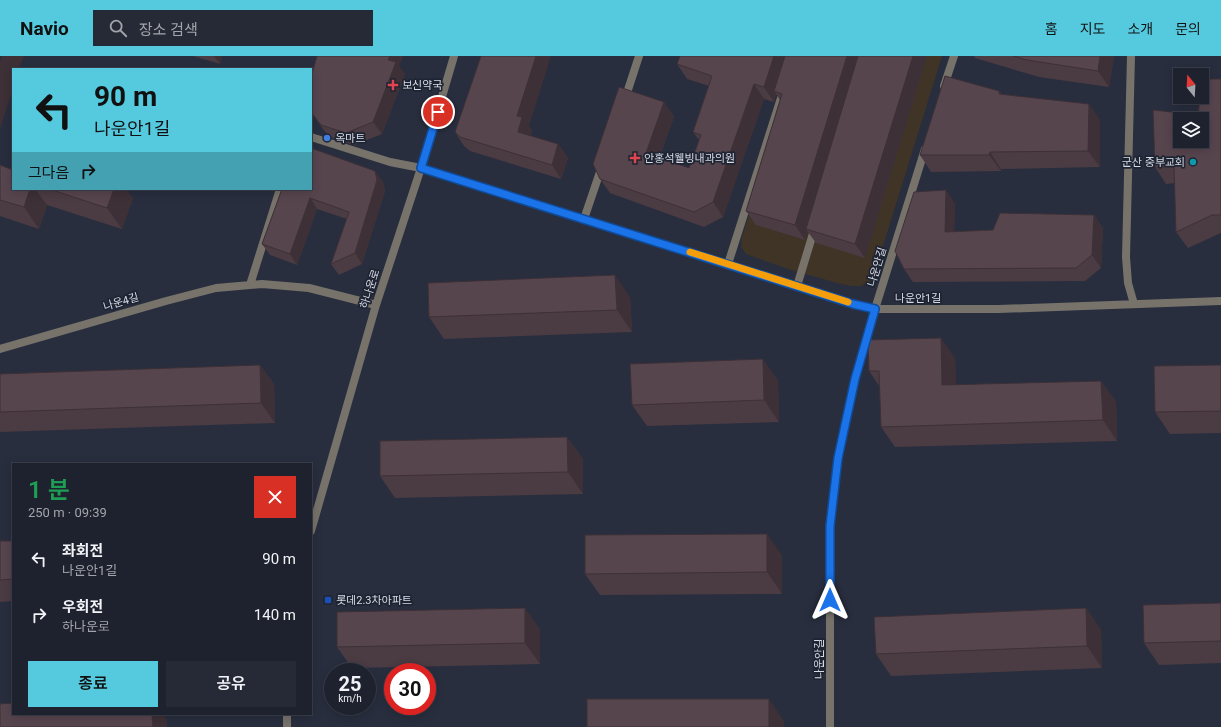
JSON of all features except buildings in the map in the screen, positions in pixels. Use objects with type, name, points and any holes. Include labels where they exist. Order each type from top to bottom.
[{"type":"street","name":"하나운로","points":[[312,528],[376,305],[421,168],[454,56]]},
{"type":"street","points":[[623,104],[639,56]]},
{"type":"street","points":[[941,95],[954,56]]},
{"type":"street","points":[[1131,56],[1126,257],[1128,282],[1134,304]]},
{"type":"street","points":[[728,264],[784,86]]},
{"type":"street","name":"나운안1길","points":[[312,137],[390,162],[421,168],[853,304],[875,309],[999,308],[1221,301]]},
{"type":"street","name":"나운안길","points":[[830,727],[830,526],[838,458],[855,379],[928,138]]},
{"type":"street","points":[[584,219],[603,161]]},
{"type":"street","points":[[250,285],[280,190]]},
{"type":"street","points":[[797,286],[818,216]]},
{"type":"street","name":"나운4길","points":[[0,349],[216,288],[262,284],[309,288],[376,305]]},
{"type":"street","points":[[287,715],[287,727]]},
{"type":"shaded area","points":[[800,56],[942,56],[874,275],[869,282],[861,286],[851,286],[837,283],[788,269],[746,254],[741,247],[742,237]]},
{"type":"slow traffic","points":[[690,252],[848,302]]},
{"type":"place","name":"보신약국","points":[[393,85]]},
{"type":"place","name":"옥마트","points":[[327,138]]},
{"type":"place","name":"안홍석웰빙내과의원","points":[[635,158]]},
{"type":"place","name":"군산 중부교회","points":[[1193,162]]},
{"type":"place","name":"롯데2.3차아파트","points":[[328,600]]},
{"type":"route","points":[[438,112],[421,168],[853,304],[875,309],[855,379],[838,458],[830,526],[830,600]]}]
